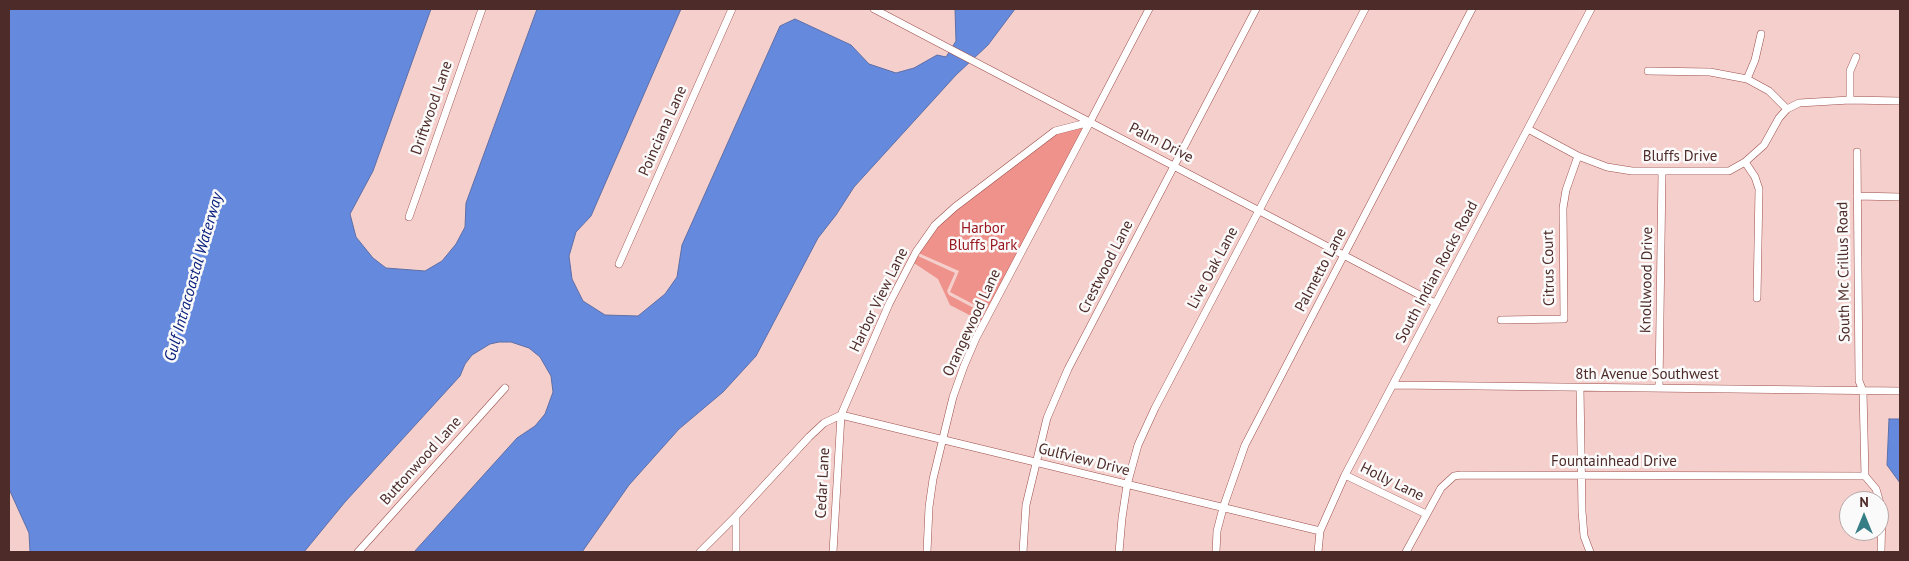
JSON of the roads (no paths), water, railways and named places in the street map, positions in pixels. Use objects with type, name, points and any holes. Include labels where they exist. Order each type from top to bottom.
[{"type":"street","name":"Driftwood Lane","points":[[408,217],[482,9]]},
{"type":"street","name":"Poinciana Lane","points":[[619,264],[732,9]]},
{"type":"street","name":"Palm Drive","points":[[874,9],[1174,164],[1259,211],[1436,303]]},
{"type":"street","points":[[1090,122],[1149,9]]},
{"type":"street","name":"Crestwood Lane","points":[[1023,552],[1026,505],[1036,462],[1047,418],[1068,369],[1256,9]]},
{"type":"street","name":"Live Oak Lane","points":[[1119,552],[1127,485],[1138,444],[1155,408],[1365,9]]},
{"type":"street","name":"Palmetto Lane","points":[[1216,552],[1217,531],[1223,508],[1245,445],[1472,9]]},
{"type":"street","name":"South Indian Rocks Road","points":[[1318,552],[1320,531],[1345,475],[1591,9]]},
{"type":"street","points":[[1747,79],[1755,60],[1761,34]]},
{"type":"street","points":[[1850,100],[1850,71],[1856,58]]},
{"type":"street","points":[[1648,71],[1710,72],[1747,79],[1769,91],[1787,109],[1810,102],[1850,100],[1900,101]]},
{"type":"street","name":"Bluffs Drive","points":[[1528,129],[1578,156],[1607,166],[1632,171],[1729,171],[1745,162],[1764,145],[1779,118],[1787,109]]},
{"type":"street","name":"Harbor View Lane","points":[[840,415],[889,304],[916,252],[936,225],[955,207],[1055,131],[1090,122]]},
{"type":"street","name":"Orangewood Lane","points":[[928,552],[929,507],[941,440],[953,397],[976,338],[1090,122]]},
{"type":"street","name":"South Mc Crillus Road","points":[[1857,152],[1859,381],[1863,391],[1865,476]]},
{"type":"street","name":"Citrus Court","points":[[1501,320],[1564,319],[1564,208],[1566,190],[1578,156]]},
{"type":"street","points":[[1745,162],[1755,177],[1759,189],[1757,298]]},
{"type":"street","name":"Knollwood Drive","points":[[1659,388],[1662,172]]},
{"type":"street","points":[[1857,196],[1900,197]]},
{"type":"street","name":"8th Avenue Southwest","points":[[1394,385],[1900,391]]},
{"type":"street","name":"Buttonwood Lane","points":[[358,552],[505,388]]},
{"type":"street","points":[[1580,388],[1584,536],[1590,552]]},
{"type":"street","points":[[700,552],[809,437],[824,423],[840,415]]},
{"type":"street","name":"Gulfview Drive","points":[[840,415],[1320,531]]},
{"type":"street","name":"Cedar Lane","points":[[833,552],[840,415]]},
{"type":"street","name":"Holly Lane","points":[[1345,475],[1426,514]]},
{"type":"street","name":"Fountainhead Drive","points":[[1406,552],[1442,488],[1454,476],[1865,476]]},
{"type":"street","points":[[1865,476],[1876,489],[1881,500],[1881,552]]},
{"type":"street","points":[[736,516],[736,552]]},
{"type":"water","name":"Gulf Intracoastal Waterway","points":[[9,9],[431,9],[373,171],[350,214],[356,237],[373,258],[386,268],[425,271],[442,261],[456,244],[465,227],[466,203],[537,9],[681,9],[591,216],[576,232],[569,256],[572,279],[583,301],[605,315],[638,316],[665,294],[677,277],[682,245],[780,26],[795,19],[851,45],[869,64],[896,73],[914,68],[937,55],[946,57],[956,41],[955,9],[1015,9],[988,45],[956,75],[854,187],[818,238],[756,356],[723,392],[679,429],[629,485],[582,552],[414,552],[517,438],[535,426],[545,414],[553,392],[551,376],[540,357],[529,348],[511,342],[499,342],[490,344],[472,355],[465,364],[460,376],[345,502],[304,552],[30,552],[29,533],[9,489]]},
{"type":"water","points":[[1889,419],[1900,419],[1900,483],[1887,465]]},
{"type":"park label","name":"Harbor Bluffs Park","points":[[983,238]]}]
